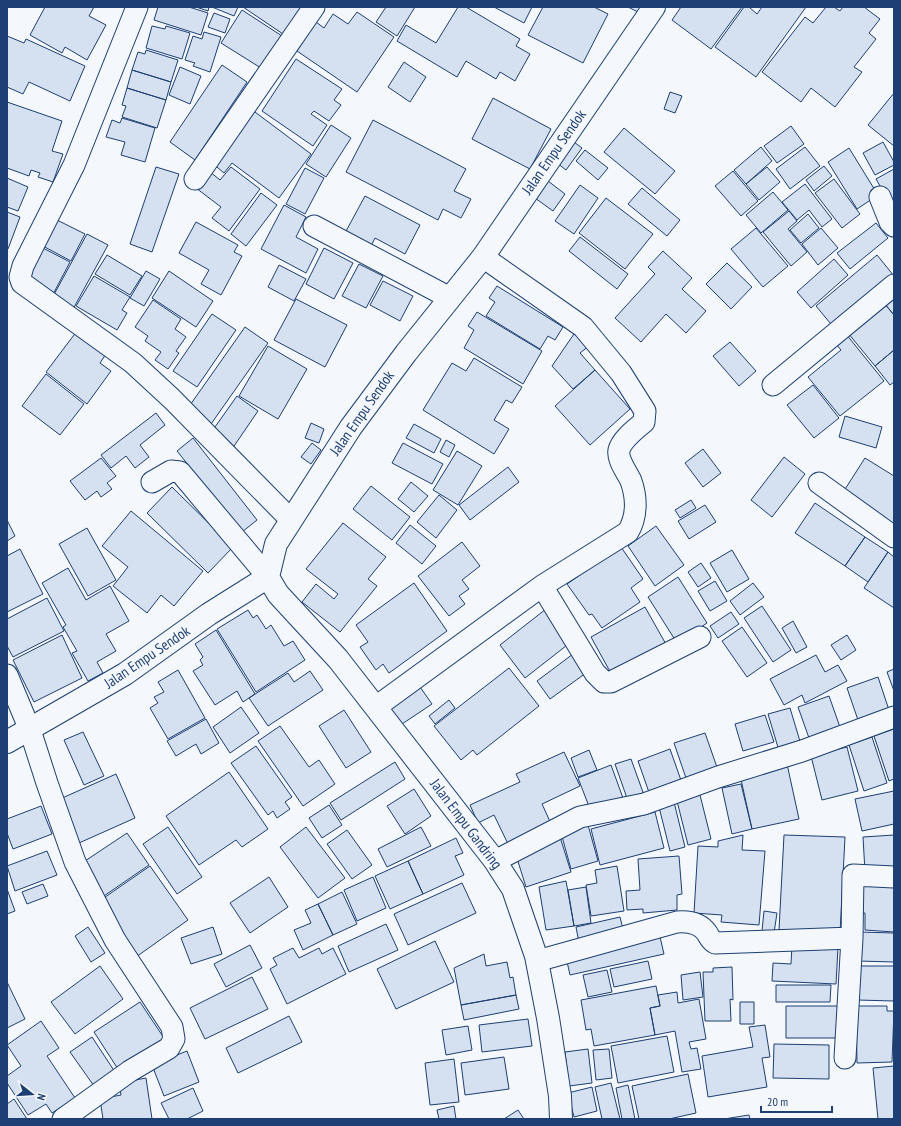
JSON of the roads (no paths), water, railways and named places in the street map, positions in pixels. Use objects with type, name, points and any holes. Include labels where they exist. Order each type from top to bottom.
[{"type":"street","points":[[137,7],[74,164],[23,266],[20,277],[22,283],[39,297],[133,364],[172,400],[291,520]]},
{"type":"street","points":[[195,179],[314,7]]},
{"type":"street","name":"Jalan Empu Sendok","points":[[7,742],[126,674],[209,614],[268,577],[276,544],[351,427],[406,353],[483,257],[654,7]]},
{"type":"street","points":[[880,197],[890,222],[894,226]]},
{"type":"street","points":[[314,226],[450,298]]},
{"type":"street","points":[[376,707],[542,586],[628,532],[633,524],[636,513],[631,482],[618,455],[620,448],[627,437],[644,422],[645,411],[621,373],[583,327],[483,257]]},
{"type":"street","points":[[773,385],[894,285]]},
{"type":"street","points":[[152,482],[171,471],[180,472],[268,577]]},
{"type":"street","points":[[819,483],[894,537]]},
{"type":"street","name":"Jalan Empu Gandring","points":[[268,577],[278,594],[338,658],[495,861],[513,889],[521,907],[536,960],[548,1018],[560,1096],[561,1119]]},
{"type":"street","points":[[542,586],[594,673],[604,682],[611,682],[700,637]]},
{"type":"street","points":[[7,675],[30,730],[75,862],[115,940],[172,1027],[174,1039],[169,1048],[130,1071],[63,1119]]},
{"type":"street","points":[[495,861],[580,817],[644,804],[718,777],[802,751],[894,717]]},
{"type":"street","points":[[844,1058],[852,938],[853,875],[894,876]]},
{"type":"street","points":[[536,960],[677,922],[687,921],[698,926],[707,933],[710,940],[716,943],[852,938]]},
{"type":"street","points":[[91,1119],[95,1097]]}]
